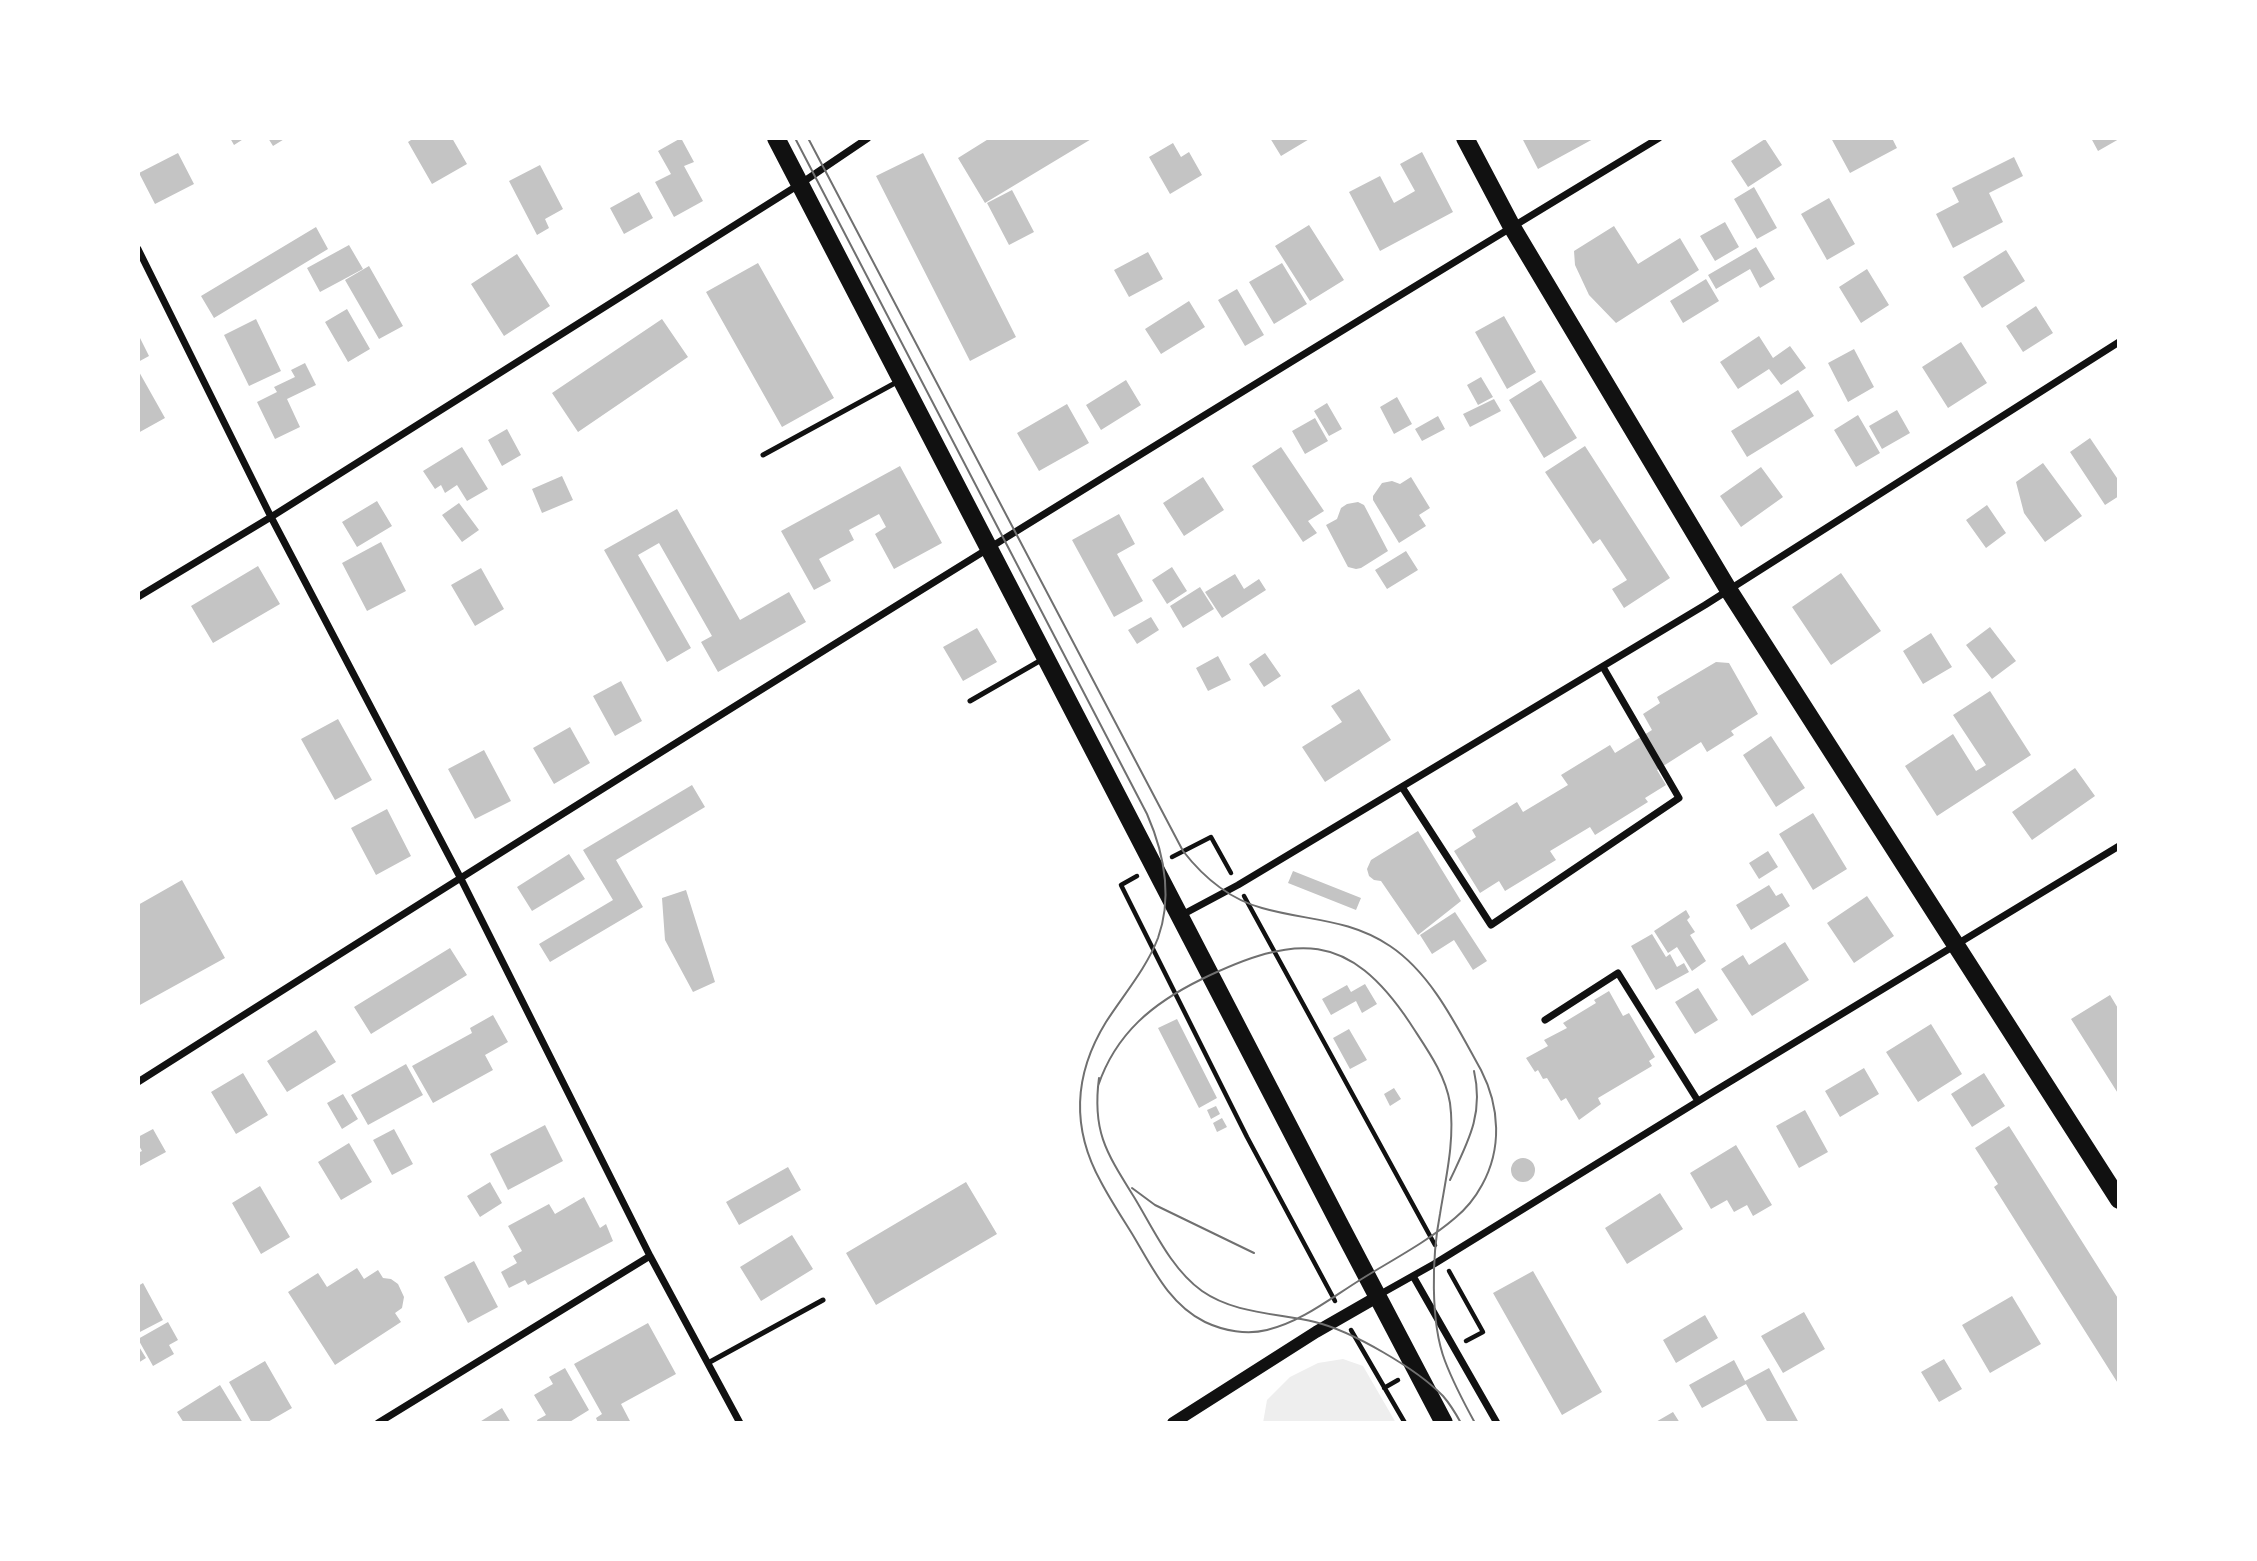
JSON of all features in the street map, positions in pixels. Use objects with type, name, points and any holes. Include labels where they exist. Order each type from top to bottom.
[{"type":"main road","points":[[776,138],[1444,1423]]},
{"type":"main road","points":[[1465,138],[1512,227],[1728,589],[2119,1200]]},
{"type":"street","points":[[138,597],[271,517],[800,184],[868,138]]},
{"type":"street","points":[[138,1082],[460,877],[989,548],[1659,138]]},
{"type":"street","points":[[138,249],[271,517],[460,877],[650,1256],[740,1423]]},
{"type":"street","points":[[1179,917],[1238,885],[1603,667],[2119,342]]},
{"type":"street","points":[[1402,787],[1491,925],[1679,798],[1603,667]]},
{"type":"street","points":[[1173,1423],[1343,1316],[1442,1259],[2119,846]]},
{"type":"street","points":[[1545,1020],[1618,973],[1698,1101]]},
{"type":"street","points":[[378,1423],[650,1256]]},
{"type":"street","points":[[1413,1276],[1497,1423]]},
{"type":"lane","points":[[762,456],[900,381]]},
{"type":"lane","points":[[970,701],[1046,657]]},
{"type":"lane","points":[[708,1363],[823,1300]]},
{"type":"path","points":[[1211,837],[1483,1332],[1454,1348]]},
{"type":"path","points":[[1121,885],[1247,1137],[1343,1316],[1405,1423]]},
{"type":"path","points":[[1384,1388],[1416,1370]]},
{"type":"shaded area","points":[[1343,1359],[1363,1366],[1396,1423],[1263,1423],[1267,1400],[1290,1377],[1318,1363]]},
{"type":"building","points":[[230,138],[245,138],[234,145]]},
{"type":"building","points":[[268,138],[286,138],[273,146]]},
{"type":"building","points":[[414,138],[452,138],[467,164],[432,184],[408,142]]},
{"type":"building","points":[[681,138],[694,162],[684,166],[703,201],[674,217],[655,182],[671,174],[658,151]]},
{"type":"building","points":[[990,138],[1093,138],[985,203],[958,158]]},
{"type":"building","points":[[1270,138],[1311,138],[1281,156]]},
{"type":"building","points":[[1522,138],[1595,138],[1538,169]]},
{"type":"building","points":[[1831,138],[1892,138],[1897,148],[1850,173]]},
{"type":"building","points":[[2091,138],[2119,138],[2119,139],[2098,151]]},
{"type":"building","points":[[1765,139],[1782,165],[1748,187],[1731,161]]},
{"type":"building","points":[[1173,143],[1181,157],[1189,152],[1202,175],[1170,194],[1149,157]]},
{"type":"building","points":[[1422,152],[1453,212],[1380,251],[1349,192],[1380,176],[1394,203],[1415,191],[1400,164]]},
{"type":"building","points":[[178,153],[194,184],[155,204],[139,173]]},
{"type":"building","points":[[923,153],[1016,337],[970,361],[876,176]]},
{"type":"building","points":[[2014,157],[2023,176],[1989,193],[2003,222],[1953,248],[1936,214],[1959,202],[1952,188]]},
{"type":"building","points":[[540,165],[563,209],[545,219],[549,228],[537,235],[509,181]]},
{"type":"building","points":[[1754,187],[1777,228],[1757,239],[1734,199]]},
{"type":"building","points":[[1012,190],[1034,232],[1009,245],[987,203]]},
{"type":"building","points":[[639,192],[653,218],[624,234],[610,208]]},
{"type":"building","points":[[1829,198],[1855,244],[1827,260],[1801,214]]},
{"type":"building","points":[[1725,222],[1739,247],[1715,261],[1700,236]]},
{"type":"building","points":[[1309,225],[1344,280],[1310,301],[1275,246]]},
{"type":"building","points":[[1614,226],[1638,264],[1680,238],[1699,270],[1616,323],[1589,295],[1575,265],[1574,251]]},
{"type":"building","points":[[316,227],[328,249],[214,318],[201,296]]},
{"type":"building","points":[[349,245],[363,269],[320,292],[307,268]]},
{"type":"building","points":[[1756,247],[1775,279],[1760,288],[1750,269],[1716,289],[1708,275]]},
{"type":"building","points":[[2006,250],[2025,281],[1982,308],[1963,277]]},
{"type":"building","points":[[1148,252],[1163,279],[1129,297],[1114,270]]},
{"type":"building","points":[[517,254],[550,306],[504,336],[471,284]]},
{"type":"building","points":[[758,263],[834,398],[782,427],[706,292]]},
{"type":"building","points":[[1282,263],[1307,304],[1274,324],[1249,282]]},
{"type":"building","points":[[369,266],[403,326],[379,339],[345,280]]},
{"type":"building","points":[[1867,269],[1889,305],[1861,323],[1839,287]]},
{"type":"building","points":[[1706,279],[1719,301],[1683,323],[1670,301]]},
{"type":"building","points":[[1237,289],[1264,335],[1245,346],[1218,300]]},
{"type":"building","points":[[1189,301],[1205,327],[1161,354],[1145,329]]},
{"type":"building","points":[[2036,306],[2053,333],[2023,352],[2006,326]]},
{"type":"building","points":[[347,309],[370,349],[348,362],[325,322]]},
{"type":"building","points":[[1504,316],[1536,372],[1507,389],[1475,332]]},
{"type":"building","points":[[256,319],[281,371],[249,386],[224,335]]},
{"type":"building","points":[[662,319],[688,357],[578,432],[552,393]]},
{"type":"building","points":[[138,334],[149,356],[138,362]]},
{"type":"building","points":[[1759,336],[1773,358],[1790,346],[1806,368],[1781,385],[1769,369],[1738,389],[1720,362]]},
{"type":"building","points":[[1961,342],[1987,383],[1948,408],[1922,367]]},
{"type":"building","points":[[1854,349],[1874,387],[1848,402],[1828,363]]},
{"type":"building","points":[[305,363],[316,385],[287,399],[300,427],[275,439],[257,402],[277,392],[274,387],[295,377],[291,370]]},
{"type":"building","points":[[138,370],[165,418],[138,433]]},
{"type":"building","points":[[1481,377],[1493,397],[1478,405],[1467,385]]},
{"type":"building","points":[[1126,380],[1141,405],[1101,430],[1086,405]]},
{"type":"building","points":[[1541,380],[1577,438],[1544,458],[1509,400]]},
{"type":"building","points":[[1798,390],[1814,416],[1747,457],[1731,431]]},
{"type":"building","points":[[1397,397],[1412,424],[1394,434],[1380,407]]},
{"type":"building","points":[[1494,399],[1501,411],[1470,427],[1463,414]]},
{"type":"building","points":[[1327,403],[1342,429],[1329,436],[1314,411]]},
{"type":"building","points":[[1067,404],[1089,443],[1039,471],[1017,433]]},
{"type":"building","points":[[1897,410],[1910,433],[1882,449],[1869,426]]},
{"type":"building","points":[[1858,415],[1880,453],[1856,467],[1834,430]]},
{"type":"building","points":[[1438,416],[1445,429],[1422,441],[1415,429]]},
{"type":"building","points":[[1315,418],[1328,441],[1305,454],[1292,431]]},
{"type":"building","points":[[507,429],[521,455],[502,466],[488,440]]},
{"type":"building","points":[[2090,438],[2119,481],[2119,496],[2105,505],[2070,452]]},
{"type":"building","points":[[1585,446],[1670,578],[1624,608],[1612,589],[1627,580],[1600,539],[1593,544],[1545,472]]},
{"type":"building","points":[[462,447],[488,489],[467,501],[457,485],[445,493],[441,485],[435,489],[423,471]]},
{"type":"building","points":[[1281,447],[1324,511],[1308,521],[1317,533],[1303,542],[1252,466]]},
{"type":"building","points":[[2043,463],[2082,516],[2045,542],[2024,513],[2016,482]]},
{"type":"building","points":[[900,466],[942,543],[894,569],[875,534],[886,527],[879,514],[849,530],[854,540],[819,559],[831,581],[814,590],[781,531]]},
{"type":"building","points":[[1761,467],[1783,497],[1741,527],[1720,496]]},
{"type":"building","points":[[562,476],[573,500],[542,513],[532,489]]},
{"type":"building","points":[[1203,477],[1224,510],[1184,536],[1163,503]]},
{"type":"building","points":[[1411,477],[1430,508],[1419,515],[1426,526],[1399,543],[1373,496],[1382,483],[1392,481],[1400,484]]},
{"type":"building","points":[[377,501],[392,526],[357,547],[342,522]]},
{"type":"building","points":[[1358,502],[1364,505],[1388,551],[1356,569],[1348,567],[1326,525],[1337,519],[1341,508]]},
{"type":"building","points":[[459,503],[479,530],[462,542],[442,515]]},
{"type":"building","points":[[1987,505],[2006,533],[1986,548],[1966,520]]},
{"type":"building","points":[[677,509],[740,620],[789,592],[806,622],[718,672],[701,642],[712,636],[659,543],[638,555],[691,648],[667,662],[604,550]]},
{"type":"building","points":[[1119,514],[1135,544],[1117,554],[1143,601],[1114,617],[1072,540]]},
{"type":"building","points":[[381,542],[406,591],[367,611],[342,563]]},
{"type":"building","points":[[1406,551],[1418,570],[1387,589],[1375,570]]},
{"type":"building","points":[[258,566],[280,604],[213,643],[191,606]]},
{"type":"building","points":[[1172,567],[1187,591],[1167,604],[1152,580]]},
{"type":"building","points":[[481,568],[504,609],[475,626],[451,585]]},
{"type":"building","points":[[1841,573],[1881,631],[1831,665],[1792,607]]},
{"type":"building","points":[[1235,574],[1244,589],[1259,579],[1266,590],[1222,618],[1205,592]]},
{"type":"building","points":[[1200,587],[1214,609],[1183,628],[1170,606]]},
{"type":"building","points":[[1151,617],[1159,630],[1137,644],[1128,630]]},
{"type":"building","points":[[1990,627],[2016,661],[1992,679],[1966,645]]},
{"type":"building","points":[[977,628],[997,662],[963,681],[943,647]]},
{"type":"building","points":[[1931,633],[1952,667],[1923,684],[1903,651]]},
{"type":"building","points":[[1265,653],[1281,676],[1264,687],[1249,664]]},
{"type":"building","points":[[1218,656],[1231,680],[1208,691],[1196,668]]},
{"type":"building","points":[[1716,662],[1729,663],[1758,714],[1731,731],[1734,735],[1707,752],[1701,742],[1657,770],[1666,785],[1645,798],[1648,802],[1595,835],[1590,827],[1550,851],[1556,860],[1505,891],[1499,881],[1480,893],[1454,851],[1476,837],[1472,830],[1517,802],[1523,812],[1568,785],[1561,775],[1610,745],[1615,753],[1652,730],[1643,714],[1660,703],[1657,697]]},
{"type":"building","points":[[621,681],[642,721],[615,736],[593,696]]},
{"type":"building","points":[[1359,689],[1391,740],[1325,782],[1302,747],[1342,722],[1331,706]]},
{"type":"building","points":[[1990,691],[2031,755],[1937,816],[1905,766],[1953,734],[1976,771],[1986,765],[1953,715]]},
{"type":"building","points":[[338,719],[372,780],[335,800],[301,739]]},
{"type":"building","points":[[570,727],[590,763],[554,784],[533,748]]},
{"type":"building","points":[[1771,736],[1805,788],[1776,807],[1743,755]]},
{"type":"building","points":[[484,750],[511,801],[475,819],[448,769]]},
{"type":"building","points":[[2075,768],[2095,796],[2032,840],[2012,812]]},
{"type":"building","points":[[692,785],[705,807],[616,860],[643,907],[550,962],[539,944],[613,900],[583,850]]},
{"type":"building","points":[[387,809],[411,856],[376,875],[351,828]]},
{"type":"building","points":[[1813,813],[1847,869],[1813,890],[1779,834]]},
{"type":"building","points":[[1418,831],[1461,901],[1418,935],[1381,881],[1369,876],[1367,869],[1371,860]]},
{"type":"building","points":[[1768,851],[1778,867],[1759,879],[1749,863]]},
{"type":"building","points":[[569,854],[585,879],[532,911],[517,887]]},
{"type":"building","points":[[1293,871],[1361,898],[1356,910],[1288,883]]},
{"type":"building","points":[[182,880],[225,958],[138,1006],[138,905]]},
{"type":"building","points":[[1769,885],[1776,896],[1782,893],[1790,906],[1751,930],[1736,905]]},
{"type":"building","points":[[686,890],[715,982],[693,992],[665,940],[662,898]]},
{"type":"building","points":[[1867,896],[1894,936],[1854,963],[1827,923]]},
{"type":"building","points":[[1686,910],[1690,917],[1687,920],[1695,932],[1690,935],[1706,961],[1692,971],[1677,947],[1668,953],[1654,931]]},
{"type":"building","points":[[1455,912],[1487,961],[1473,970],[1454,940],[1432,954],[1420,935]]},
{"type":"building","points":[[1652,934],[1666,957],[1670,954],[1677,967],[1684,963],[1689,972],[1656,990],[1631,946]]},
{"type":"building","points":[[1785,942],[1809,980],[1752,1016],[1721,969],[1743,955],[1749,965]]},
{"type":"building","points":[[450,948],[467,975],[371,1034],[354,1007]]},
{"type":"building","points":[[1365,984],[1377,1004],[1362,1013],[1356,1001],[1331,1015],[1322,999],[1347,985],[1351,992]]},
{"type":"building","points":[[1698,988],[1718,1020],[1695,1034],[1675,1002]]},
{"type":"building","points":[[1609,991],[1623,1016],[1629,1013],[1655,1057],[1649,1061],[1652,1066],[1598,1098],[1601,1104],[1579,1120],[1566,1098],[1561,1101],[1547,1078],[1543,1079],[1538,1070],[1535,1072],[1526,1058],[1548,1046],[1544,1040],[1567,1028],[1563,1023],[1596,1003],[1594,1000]]},
{"type":"building","points":[[2110,995],[2119,1010],[2119,1095],[2071,1019]]},
{"type":"building","points":[[493,1015],[508,1042],[485,1055],[493,1070],[433,1103],[412,1066],[472,1033],[470,1028]]},
{"type":"building","points":[[1177,1019],[1217,1098],[1199,1108],[1158,1028]]},
{"type":"building","points":[[1931,1024],[1962,1074],[1918,1102],[1886,1052]]},
{"type":"building","points":[[1349,1029],[1367,1060],[1350,1069],[1333,1038]]},
{"type":"building","points":[[316,1030],[336,1062],[287,1092],[267,1061]]},
{"type":"building","points":[[406,1064],[423,1095],[368,1125],[351,1095]]},
{"type":"building","points":[[1864,1068],[1879,1094],[1840,1117],[1825,1091]]},
{"type":"building","points":[[243,1073],[268,1115],[236,1134],[211,1092]]},
{"type":"building","points":[[1984,1073],[2005,1106],[1972,1127],[1951,1094]]},
{"type":"building","points":[[1394,1088],[1401,1099],[1390,1106],[1384,1094]]},
{"type":"building","points":[[343,1094],[358,1119],[342,1129],[327,1103]]},
{"type":"building","points":[[1216,1106],[1220,1114],[1211,1119],[1207,1110]]},
{"type":"building","points":[[1805,1110],[1828,1152],[1799,1168],[1776,1126]]},
{"type":"building","points":[[1222,1118],[1227,1127],[1217,1132],[1213,1123]]},
{"type":"building","points":[[545,1125],[563,1161],[508,1190],[490,1154]]},
{"type":"building","points":[[2009,1126],[2119,1300],[2119,1385],[1994,1187],[1998,1184],[1975,1148]]},
{"type":"building","points":[[153,1129],[166,1152],[138,1167],[138,1153],[142,1151],[138,1137]]},
{"type":"building","points":[[394,1129],[413,1164],[392,1175],[373,1140]]},
{"type":"building","points":[[349,1143],[372,1182],[341,1200],[318,1162]]},
{"type":"building","points":[[1736,1145],[1772,1205],[1753,1216],[1747,1205],[1734,1212],[1727,1200],[1711,1209],[1690,1173]]},
{"type":"building","points":[[1523,1158],[1531,1162],[1535,1170],[1531,1178],[1523,1182],[1515,1178],[1511,1170],[1515,1162]]},
{"type":"building","points":[[788,1167],[801,1190],[739,1225],[726,1202]]},
{"type":"building","points":[[490,1182],[502,1203],[480,1217],[467,1196]]},
{"type":"building","points":[[966,1182],[997,1234],[876,1305],[846,1253]]},
{"type":"building","points":[[260,1186],[290,1237],[261,1254],[232,1203]]},
{"type":"building","points":[[1660,1193],[1683,1229],[1627,1264],[1605,1228]]},
{"type":"building","points":[[584,1197],[600,1228],[606,1224],[613,1241],[528,1285],[525,1280],[509,1288],[501,1272],[517,1263],[513,1256],[522,1251],[508,1226],[549,1204],[555,1214]]},
{"type":"building","points":[[792,1235],[813,1269],[761,1301],[740,1267]]},
{"type":"building","points":[[474,1261],[498,1307],[468,1323],[444,1277]]},
{"type":"building","points":[[357,1268],[364,1279],[378,1270],[383,1278],[398,1284],[404,1297],[402,1308],[395,1313],[401,1322],[335,1365],[288,1292],[318,1273],[327,1287]]},
{"type":"building","points":[[1533,1271],[1602,1392],[1562,1415],[1493,1293]]},
{"type":"building","points":[[143,1283],[163,1320],[138,1333],[138,1286]]},
{"type":"building","points":[[2012,1296],[2041,1344],[1990,1373],[1962,1325]]},
{"type":"building","points":[[1804,1312],[1825,1349],[1783,1373],[1761,1336]]},
{"type":"building","points":[[1705,1315],[1718,1338],[1676,1363],[1663,1340]]},
{"type":"building","points":[[168,1322],[178,1340],[169,1345],[174,1354],[153,1366],[138,1339]]},
{"type":"building","points":[[648,1323],[676,1374],[621,1404],[631,1423],[598,1423],[596,1418],[602,1414],[574,1364]]},
{"type":"building","points":[[138,1345],[146,1358],[138,1363]]},
{"type":"building","points":[[1944,1359],[1962,1389],[1939,1402],[1921,1372]]},
{"type":"building","points":[[1734,1360],[1745,1381],[1769,1368],[1799,1423],[1768,1423],[1746,1384],[1702,1408],[1689,1385]]},
{"type":"building","points":[[265,1361],[292,1408],[266,1423],[252,1423],[229,1382]]},
{"type":"building","points":[[565,1368],[589,1410],[568,1423],[538,1423],[537,1420],[546,1415],[534,1395],[553,1384],[549,1377]]},
{"type":"building","points":[[220,1385],[243,1423],[184,1423],[177,1412]]},
{"type":"building","points":[[502,1408],[511,1423],[478,1423]]},
{"type":"building","points":[[1673,1412],[1680,1423],[1654,1423]]},
{"type":"tram line","points":[[795,138],[1147,814],[1158,844],[1166,891],[1163,922],[1158,938],[1141,971],[1095,1042],[1082,1081],[1081,1121],[1091,1162],[1156,1273],[1182,1306],[1205,1322],[1228,1330],[1252,1332],[1280,1326],[1315,1309],[1421,1243],[1444,1227],[1470,1203],[1479,1190],[1493,1157],[1495,1113],[1487,1084],[1453,1019],[1431,986],[1419,971],[1390,946],[1343,925],[1279,912],[1239,899],[1209,879],[1183,851],[808,138]]},
{"type":"tram line","points":[[1098,1086],[1115,1050],[1152,1009],[1184,988],[1235,964],[1265,954],[1293,949],[1318,949],[1342,956],[1365,971],[1387,993],[1410,1023],[1434,1061],[1448,1092],[1451,1145],[1435,1249],[1435,1308],[1445,1361],[1475,1423]]},
{"type":"tram line","points":[[1450,1180],[1476,1114],[1477,1086],[1474,1071]]},
{"type":"tram line","points":[[1099,1078],[1098,1113],[1103,1140],[1109,1154],[1164,1247],[1191,1282],[1215,1299],[1242,1309],[1315,1322],[1365,1342],[1432,1385],[1446,1399],[1461,1423]]},
{"type":"tram line","points":[[1132,1188],[1155,1205],[1254,1253]]}]
